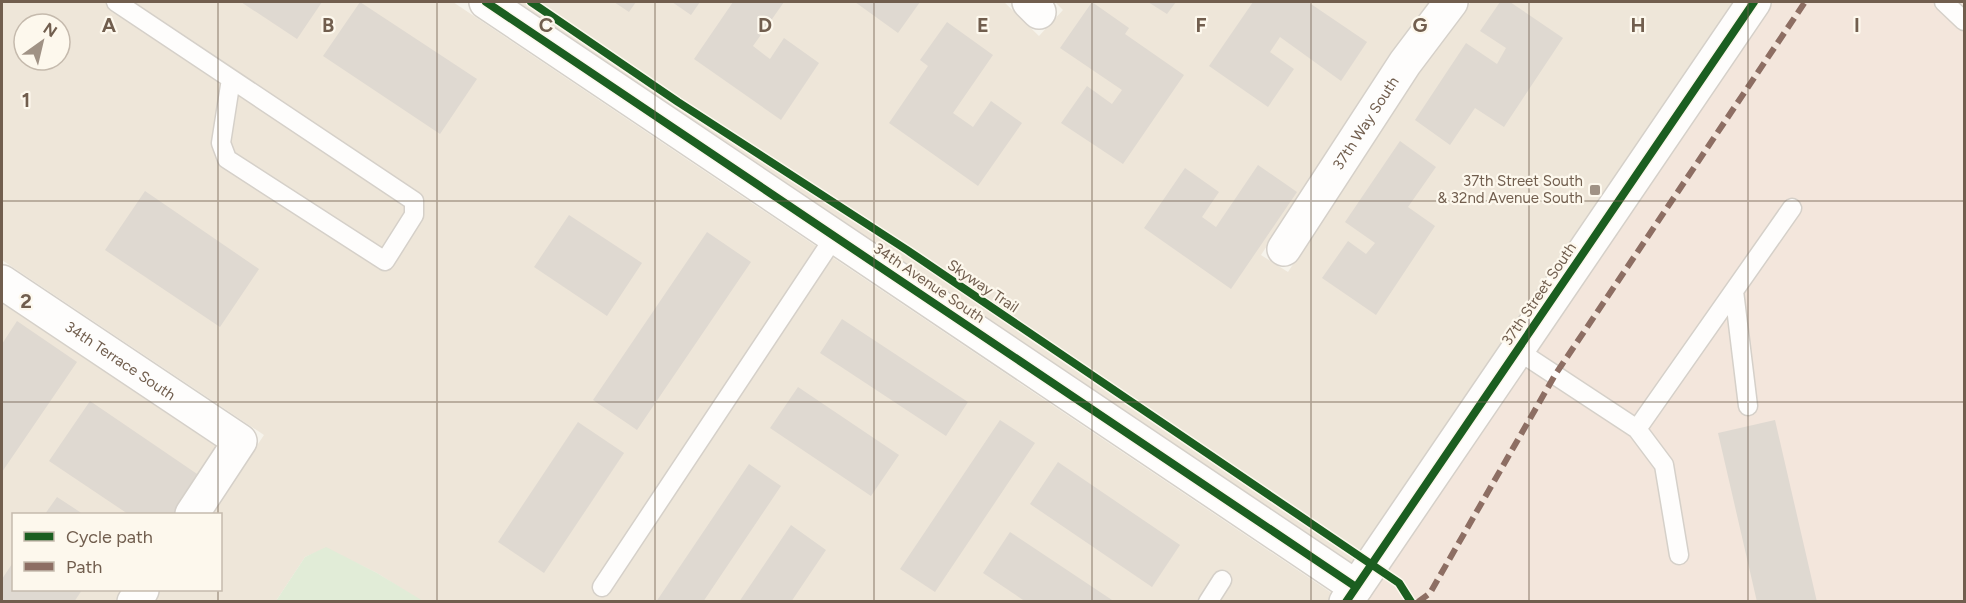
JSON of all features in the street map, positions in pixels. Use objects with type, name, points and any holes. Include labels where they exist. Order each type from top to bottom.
[{"type":"street","name":"34th Avenue South","points":[[486,2],[835,236],[1351,594]]},
{"type":"street","name":"37th Way South","points":[[1284,249],[1405,63],[1451,2]]},
{"type":"street","name":"37th Street South","points":[[1351,594],[1754,2]]},
{"type":"street","name":"34th Terrace South","points":[[2,282],[240,441],[193,513]]},
{"type":"lane","points":[[116,2],[414,201],[414,215],[385,261],[227,159],[221,143],[231,79]]},
{"type":"lane","points":[[1944,2],[1965,21]]},
{"type":"lane","points":[[1637,429],[1792,208]]},
{"type":"lane","points":[[602,587],[835,236]]},
{"type":"lane","points":[[1734,291],[1748,406]]},
{"type":"lane","points":[[1517,350],[1637,429],[1664,465],[1679,555]]},
{"type":"lane","points":[[1208,602],[1222,580]]},
{"type":"shaded area","points":[[2,2],[453,2],[1333,594],[1327,602],[423,602],[377,573],[326,548],[305,557],[276,601],[153,601],[160,591],[222,591],[222,513],[212,513],[264,435],[2,260]]},
{"type":"shaded area","points":[[517,2],[1004,2],[1039,36],[1063,10],[1055,2],[1432,2],[1393,53],[1261,255],[1288,272],[1418,72],[1471,2],[1735,2],[1353,564]]},
{"type":"shaded area","points":[[1773,2],[1964,2],[1964,601],[1366,602]]},
{"type":"shaded area","points":[[2,303],[217,447],[174,513],[12,513],[12,591],[122,591],[115,601],[2,601]]},
{"type":"green space","points":[[326,547],[377,573],[423,601],[276,601],[305,557]]},
{"type":"building","points":[[241,2],[322,2],[297,39]]},
{"type":"building","points":[[360,2],[477,79],[440,134],[323,56]]},
{"type":"building","points":[[614,2],[636,2],[629,12]]},
{"type":"building","points":[[672,2],[700,2],[691,15]]},
{"type":"building","points":[[733,2],[784,2],[753,46],[770,59],[784,38],[819,63],[781,120],[694,59]]},
{"type":"building","points":[[855,2],[920,2],[898,33]]},
{"type":"building","points":[[1092,2],[1129,28],[1125,34],[1184,75],[1123,164],[1061,123],[1087,86],[1112,104],[1122,90],[1060,48]]},
{"type":"building","points":[[1148,2],[1176,2],[1167,14]]},
{"type":"building","points":[[1253,2],[1308,2],[1367,42],[1341,81],[1280,37],[1270,52],[1294,69],[1268,107],[1209,66]]},
{"type":"building","points":[[1500,2],[1510,2],[1563,38],[1504,127],[1475,108],[1450,145],[1415,120],[1466,43],[1497,64],[1506,48],[1480,31]]},
{"type":"building","points":[[947,22],[993,55],[953,113],[973,127],[991,101],[1022,123],[978,186],[889,123],[928,66],[920,60]]},
{"type":"building","points":[[1400,141],[1436,167],[1408,207],[1435,226],[1376,315],[1322,278],[1348,241],[1366,254],[1375,243],[1345,222]]},
{"type":"building","points":[[1258,165],[1297,192],[1231,289],[1144,228],[1185,168],[1219,192],[1202,217],[1216,227]]},
{"type":"building","points":[[145,191],[259,269],[220,327],[105,250]]},
{"type":"building","points":[[569,215],[642,263],[607,316],[534,267]]},
{"type":"building","points":[[707,232],[751,262],[637,430],[593,400]]},
{"type":"building","points":[[842,319],[968,402],[946,436],[820,353]]},
{"type":"building","points":[[17,321],[77,362],[2,472],[2,344]]},
{"type":"building","points":[[798,387],[899,455],[871,496],[770,428]]},
{"type":"building","points":[[90,401],[203,478],[179,513],[127,513],[49,461]]},
{"type":"building","points":[[1000,420],[1035,443],[935,592],[900,569]]},
{"type":"building","points":[[1775,420],[1817,602],[1757,602],[1718,433]]},
{"type":"building","points":[[578,422],[624,453],[544,573],[498,542]]},
{"type":"building","points":[[1058,462],[1180,545],[1152,587],[1030,504]]},
{"type":"building","points":[[749,464],[781,486],[703,602],[656,602]]},
{"type":"building","points":[[57,497],[81,513],[46,513]]},
{"type":"building","points":[[791,525],[826,550],[791,602],[739,602]]},
{"type":"building","points":[[1010,532],[1115,602],[1026,602],[983,573]]},
{"type":"building","points":[[12,564],[12,591],[81,591],[74,602],[2,602],[2,579]]},
{"type":"marked path","points":[[1418,602],[1430,593],[1555,375],[1805,2]]},
{"type":"cycle path","points":[[486,2],[1356,587]]},
{"type":"cycle path","name":"Skyway Trail","points":[[531,2],[678,102],[907,250],[1399,583],[1411,602]]},
{"type":"cycle path","points":[[1346,602],[1754,2]]},
{"type":"place","name":"37th Street South & 32nd Avenue South","points":[[1595,190]]}]
